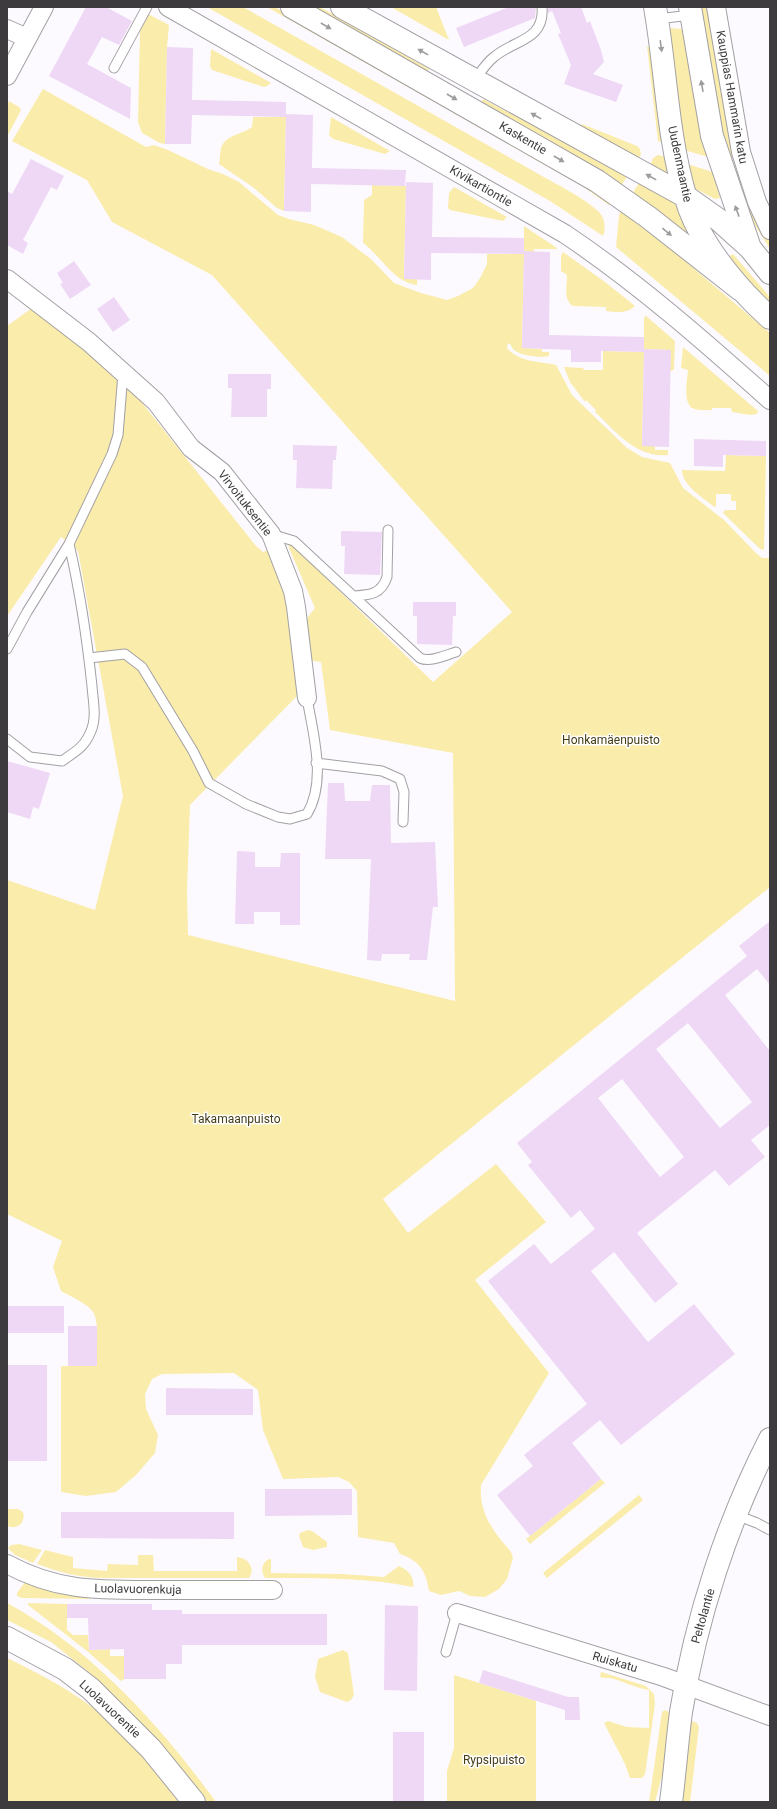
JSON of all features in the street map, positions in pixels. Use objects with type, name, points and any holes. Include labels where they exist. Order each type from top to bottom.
[{"type":"main road","name":"Kaskentie","points":[[292,7],[597,181],[648,217],[741,290]]},
{"type":"main road","points":[[342,7],[685,196],[719,220],[750,248],[770,273]]},
{"type":"main road","points":[[691,11],[712,136],[750,248]]},
{"type":"main road","name":"Uudenmaantie","points":[[656,13],[675,153],[685,196],[694,220],[713,253],[741,290],[770,318]]},
{"type":"main road","name":"Peltolantie","points":[[671,1802],[681,1712],[695,1644],[705,1606],[736,1515],[753,1473],[770,1439]]},
{"type":"main road","name":"Luolavuorentie","points":[[7,1638],[65,1668],[91,1689],[151,1749],[194,1802]]},
{"type":"street","points":[[7,76],[44,7]]},
{"type":"street","name":"Kivikartiontie","points":[[168,7],[565,234],[596,255],[651,298],[770,400]]},
{"type":"street","name":"Kauppias Hammarin katu","points":[[716,7],[741,152],[757,202],[770,230]]},
{"type":"street","points":[[7,29],[27,38]]},
{"type":"street","name":"Virvoituksentie","points":[[7,279],[89,342],[156,402],[191,448],[222,472],[271,534],[293,591],[308,698]]},
{"type":"street","name":"Luolavuorenkuja","points":[[7,1564],[34,1577],[54,1584],[94,1590],[273,1590]]},
{"type":"street","name":"Ruiskatu","points":[[457,1614],[664,1677],[770,1716]]},
{"type":"lane","points":[[114,68],[147,7]]},
{"type":"lane","points":[[474,81],[494,56],[526,38],[538,28],[542,15],[542,7]]},
{"type":"lane","points":[[656,13],[691,11]]},
{"type":"lane","points":[[7,649],[27,612],[69,544],[112,454],[118,435],[123,371]]},
{"type":"lane","points":[[353,596],[372,594],[385,583],[387,577],[388,530]]},
{"type":"lane","points":[[271,534],[294,541],[420,658],[429,660],[456,652]]},
{"type":"lane","points":[[7,738],[30,757],[62,761],[84,746],[95,721],[89,658],[69,544]]},
{"type":"lane","points":[[89,658],[125,654],[142,667],[210,783],[246,804],[284,818],[290,819],[307,814],[314,803],[316,763],[308,698]]},
{"type":"lane","points":[[316,763],[382,771],[400,779],[404,792],[403,822]]},
{"type":"lane","points":[[736,1515],[770,1530]]},
{"type":"lane","points":[[446,1652],[457,1614]]},
{"type":"green space","points":[[207,7],[243,7],[568,190],[601,214],[604,223],[603,236],[550,201]]},
{"type":"green space","points":[[267,7],[275,7],[557,166],[611,203],[609,205],[585,188]]},
{"type":"green space","points":[[309,7],[320,7],[429,69],[426,73]]},
{"type":"green space","points":[[391,7],[436,7],[449,40]]},
{"type":"green space","points":[[696,7],[709,7],[734,157],[727,157]]},
{"type":"green space","points":[[148,14],[169,25],[167,47],[165,144],[160,143],[142,133],[138,122],[140,31]]},
{"type":"green space","points":[[668,28],[684,29],[695,103],[708,157],[684,150]]},
{"type":"green space","points":[[647,46],[652,48],[666,144],[658,141]]},
{"type":"green space","points":[[211,49],[271,83],[264,87],[212,70],[210,66]]},
{"type":"green space","points":[[43,89],[146,147],[154,145],[168,150],[239,182],[278,215],[314,225],[342,237],[372,260],[394,283],[421,293],[447,300],[458,296],[473,288],[480,278],[487,264],[487,254],[524,254],[522,348],[542,349],[542,352],[549,352],[549,356],[536,357],[521,354],[514,350],[508,343],[507,348],[512,353],[524,359],[556,365],[572,395],[627,448],[642,457],[670,463],[683,488],[724,520],[762,558],[770,558],[770,887],[383,1199],[408,1233],[496,1164],[546,1222],[475,1280],[549,1373],[481,1485],[482,1505],[488,1522],[511,1552],[513,1558],[507,1579],[499,1589],[485,1597],[470,1596],[459,1591],[441,1595],[429,1591],[424,1572],[413,1560],[400,1554],[394,1543],[358,1537],[357,1491],[349,1482],[338,1477],[283,1479],[263,1430],[258,1390],[234,1373],[162,1374],[152,1379],[145,1394],[146,1409],[158,1435],[155,1453],[136,1475],[116,1492],[86,1496],[61,1492],[61,1366],[96,1366],[96,1323],[91,1309],[61,1291],[53,1267],[62,1241],[7,1214],[7,880],[95,910],[123,796],[78,551],[61,537],[7,616],[7,326],[32,308],[93,357],[139,399],[256,546],[263,552],[268,550],[280,577],[289,607],[298,695],[190,805],[187,890],[188,935],[455,1001],[453,753],[330,730],[321,662],[308,660],[304,622],[315,608],[289,548],[288,541],[433,682],[512,612],[212,275],[112,222],[87,180],[12,141]]},
{"type":"green space","points":[[483,99],[628,175],[621,186],[481,104]]},
{"type":"green space","points":[[9,101],[21,110],[7,137],[7,107]]},
{"type":"green space","points":[[253,117],[286,117],[284,211],[277,208],[254,188],[219,164],[223,144],[230,137],[252,127]]},
{"type":"green space","points":[[331,117],[390,151],[385,154],[333,139],[329,135]]},
{"type":"green space","points":[[582,124],[637,146],[640,149],[641,155],[637,159],[581,127]]},
{"type":"green space","points":[[658,155],[667,157],[671,176],[650,165],[653,158]]},
{"type":"green space","points":[[687,164],[713,172],[720,198],[715,199],[692,187]]},
{"type":"green space","points":[[731,171],[737,171],[748,202],[770,242],[770,249],[749,216]]},
{"type":"green space","points":[[640,181],[674,201],[690,236],[632,194]]},
{"type":"green space","points":[[372,185],[406,186],[404,279],[417,279],[417,285],[409,283],[394,274],[370,248],[363,243],[364,200],[372,195]]},
{"type":"green space","points":[[454,187],[507,217],[503,221],[450,210],[448,208],[449,193]]},
{"type":"green space","points":[[621,211],[646,228],[770,333],[770,376],[616,247],[619,215]]},
{"type":"green space","points":[[524,226],[557,249],[534,249],[534,252],[524,251]]},
{"type":"green space","points":[[563,252],[605,282],[635,306],[632,309],[617,312],[606,311],[606,307],[573,306],[568,300],[567,296],[567,275],[561,271],[561,256]]},
{"type":"green space","points":[[733,254],[770,297],[770,305],[728,257]]},
{"type":"green space","points":[[645,315],[675,341],[674,369],[670,372],[670,350],[644,349]]},
{"type":"green space","points":[[683,347],[758,411],[757,414],[750,415],[732,412],[731,408],[697,410],[692,408],[687,401],[686,385],[688,370],[681,368]]},
{"type":"green space","points":[[603,351],[644,352],[642,446],[655,446],[655,450],[668,450],[668,455],[657,455],[646,452],[627,442],[595,412],[596,410],[586,400],[585,402],[570,382],[564,367],[583,368],[584,370],[603,370]]},
{"type":"green space","points":[[726,455],[766,456],[764,550],[760,549],[723,513],[725,510],[736,510],[736,501],[731,501],[731,494],[716,494],[716,507],[693,490],[685,481],[682,470],[725,471]]},
{"type":"green space","points":[[601,1479],[605,1483],[530,1544],[526,1539]]},
{"type":"green space","points":[[639,1495],[643,1500],[547,1578],[543,1573]]},
{"type":"green space","points":[[7,1509],[18,1509],[23,1512],[24,1516],[20,1525],[14,1527],[7,1526]]},
{"type":"green space","points":[[308,1530],[312,1531],[327,1542],[327,1547],[313,1550],[303,1547],[299,1536],[300,1533]]},
{"type":"green space","points":[[19,1544],[42,1550],[33,1563],[15,1555],[8,1548],[11,1545]]},
{"type":"green space","points":[[45,1550],[73,1557],[73,1568],[107,1571],[108,1564],[138,1565],[138,1555],[153,1555],[154,1571],[237,1571],[237,1557],[247,1561],[250,1564],[252,1571],[249,1578],[84,1577],[68,1574],[37,1564]]},
{"type":"green space","points":[[271,1559],[271,1573],[342,1574],[384,1577],[399,1566],[412,1577],[413,1587],[376,1581],[321,1578],[265,1578],[262,1568],[264,1563]]},
{"type":"green space","points":[[25,1582],[56,1593],[93,1599],[22,1598],[17,1596],[17,1593]]},
{"type":"green space","points":[[7,1603],[68,1643],[96,1666],[148,1717],[172,1745],[216,1802],[207,1802],[154,1736],[91,1674],[51,1642],[7,1620]]},
{"type":"green space","points":[[28,1603],[67,1604],[67,1630],[73,1635],[88,1635],[89,1650],[110,1649],[110,1656],[124,1656],[124,1679],[121,1681],[87,1651],[28,1605]]},
{"type":"green space","points":[[343,1650],[348,1653],[354,1695],[351,1700],[347,1702],[320,1692],[315,1677],[318,1659]]},
{"type":"green space","points":[[7,1658],[69,1691],[103,1716],[134,1746],[180,1802],[7,1802]]},
{"type":"green space","points":[[601,1672],[646,1686],[654,1694],[655,1704],[645,1774],[642,1778],[630,1778],[625,1764],[604,1723],[608,1721],[627,1727],[649,1728],[649,1690],[610,1678],[600,1677]]},
{"type":"green space","name":"Rypsipuisto","points":[[454,1675],[536,1701],[536,1802],[447,1802],[447,1771],[454,1748]]},
{"type":"green space","points":[[665,1710],[671,1713],[664,1768],[655,1802],[649,1802],[662,1712]]},
{"type":"green space","points":[[692,1721],[697,1723],[699,1727],[690,1802],[681,1802],[689,1731]]},
{"type":"building","points":[[86,7],[106,7],[132,21],[119,45],[102,37],[87,64],[131,88],[130,119],[49,76]]},
{"type":"building","points":[[509,7],[536,7],[535,18],[464,47],[456,28]]},
{"type":"building","points":[[548,7],[581,7],[587,23],[590,21],[604,62],[593,74],[623,85],[616,102],[564,84],[571,65],[558,34],[561,33],[552,11],[548,13]]},
{"type":"building","points":[[167,47],[193,48],[192,100],[286,102],[286,117],[192,115],[191,144],[165,144]]},
{"type":"building","points":[[286,114],[313,115],[312,168],[406,170],[405,186],[311,184],[311,212],[284,211]]},
{"type":"building","points":[[31,159],[64,176],[57,190],[51,187],[23,240],[28,243],[23,254],[7,245],[7,191],[12,194]]},
{"type":"building","points":[[406,182],[433,183],[432,237],[524,238],[524,254],[431,253],[431,280],[404,279]]},
{"type":"building","points":[[524,251],[550,252],[549,335],[644,337],[644,352],[601,351],[601,362],[571,362],[571,350],[522,348]]},
{"type":"building","points":[[74,261],[91,285],[70,299],[60,284],[63,283],[57,273]]},
{"type":"building","points":[[114,297],[130,320],[113,332],[97,309]]},
{"type":"building","points":[[644,349],[671,350],[669,447],[642,446]]},
{"type":"building","points":[[228,374],[271,374],[271,389],[267,389],[267,417],[231,417],[232,388],[228,388]]},
{"type":"building","points":[[694,439],[766,441],[766,456],[723,455],[723,467],[694,466]]},
{"type":"building","points":[[293,445],[337,446],[336,460],[333,460],[332,489],[296,488],[297,460],[293,460]]},
{"type":"building","points":[[341,531],[382,532],[380,575],[344,574],[345,546],[341,546]]},
{"type":"building","points":[[413,602],[456,602],[456,616],[453,616],[452,645],[417,644],[417,616],[413,616]]},
{"type":"building","points":[[7,761],[50,773],[39,809],[33,807],[30,819],[7,812]]},
{"type":"building","points":[[328,783],[344,783],[345,801],[370,801],[372,785],[390,785],[391,843],[435,842],[438,907],[433,907],[427,960],[409,960],[410,954],[382,954],[381,961],[367,960],[371,859],[325,859]]},
{"type":"building","points":[[237,851],[255,852],[255,867],[280,867],[281,853],[300,853],[300,925],[280,925],[280,912],[254,912],[254,924],[235,924]]},
{"type":"building","points":[[770,921],[770,985],[757,969],[725,995],[770,1051],[770,1125],[751,1140],[765,1157],[729,1186],[715,1170],[637,1233],[678,1284],[655,1303],[614,1252],[591,1271],[648,1342],[694,1304],[735,1354],[621,1445],[600,1420],[572,1443],[601,1479],[530,1536],[497,1495],[533,1466],[524,1455],[587,1404],[488,1281],[534,1244],[551,1264],[595,1229],[580,1210],[571,1218],[528,1165],[532,1162],[517,1143],[747,956],[739,946]],"holes":[[[688,1023],[752,1102],[720,1128],[656,1049]],[[622,1079],[684,1157],[660,1177],[598,1098]]]},
{"type":"building","points":[[7,1306],[64,1306],[64,1333],[7,1333]]},
{"type":"building","points":[[68,1326],[97,1326],[97,1366],[68,1366]]},
{"type":"building","points":[[7,1365],[47,1365],[47,1461],[7,1461]]},
{"type":"building","points":[[166,1388],[253,1389],[253,1415],[166,1415]]},
{"type":"building","points":[[265,1489],[352,1489],[352,1515],[265,1516]]},
{"type":"building","points":[[61,1512],[234,1512],[234,1539],[61,1538]]},
{"type":"building","points":[[67,1604],[152,1604],[152,1610],[182,1610],[182,1614],[327,1614],[327,1645],[182,1645],[182,1664],[166,1664],[166,1679],[124,1679],[124,1649],[89,1650],[88,1618],[67,1618]]},
{"type":"building","points":[[385,1605],[418,1606],[417,1691],[384,1690]]},
{"type":"building","points":[[483,1670],[568,1697],[579,1697],[580,1720],[565,1720],[565,1710],[479,1683]]},
{"type":"building","points":[[393,1732],[424,1732],[424,1802],[393,1802]]},
{"type":"park label","name":"Honkamäenpuisto","points":[[611,740]]},
{"type":"park label","name":"Takamaanpuisto","points":[[236,1119]]}]
